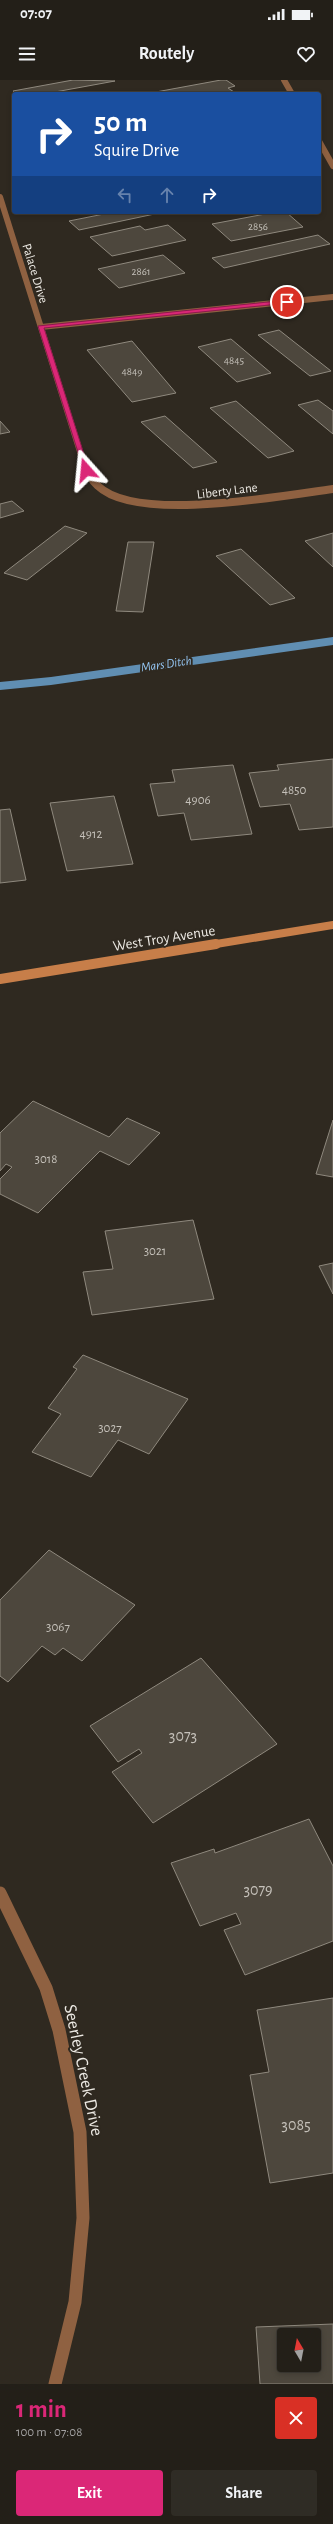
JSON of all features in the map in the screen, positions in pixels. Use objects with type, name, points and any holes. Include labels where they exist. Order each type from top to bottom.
[{"type":"street","points":[[284,80],[291,92]]},
{"type":"street","points":[[321,145],[333,166]]},
{"type":"street","name":"Palace Drive","points":[[0,197],[40,327],[88,474],[102,489],[123,499]]},
{"type":"street","points":[[40,327],[333,297]]},
{"type":"street","name":"Liberty Lane","points":[[123,499],[139,504],[176,507],[333,489]]},
{"type":"street","name":"West Troy Avenue","points":[[0,979],[333,926]]},
{"type":"street","name":"Seerley Creek Drive","points":[[0,1893],[46,1988],[59,2030],[80,2132],[83,2218],[76,2294],[55,2384]]},
{"type":"building","points":[[73,80],[115,81],[55,92],[13,91]]},
{"type":"building","points":[[221,80],[226,80],[235,86],[228,88],[234,92],[156,92]]},
{"type":"building","points":[[104,214],[155,214],[79,230],[69,221]]},
{"type":"building","points":[[265,214],[288,214],[303,227],[231,241],[212,224]]},
{"type":"building","points":[[168,225],[186,240],[112,256],[90,237],[140,226],[145,230]]},
{"type":"building","points":[[318,235],[330,244],[224,268],[212,258]]},
{"type":"building","points":[[163,255],[185,273],[119,288],[98,269]]},
{"type":"building","points":[[279,330],[331,371],[310,376],[258,335]]},
{"type":"building","points":[[231,339],[271,373],[237,382],[198,347]]},
{"type":"building","points":[[132,341],[176,393],[132,402],[87,350]]},
{"type":"building","points":[[318,400],[333,411],[333,434],[298,405]]},
{"type":"building","points":[[236,401],[294,451],[268,458],[210,408]]},
{"type":"building","points":[[165,416],[217,462],[193,468],[141,422]]},
{"type":"building","points":[[0,421],[10,432],[0,434]]},
{"type":"building","points":[[12,501],[24,511],[0,518],[0,504]]},
{"type":"building","points":[[65,526],[87,533],[27,580],[4,573]]},
{"type":"building","points":[[333,533],[333,567],[305,541]]},
{"type":"building","points":[[128,542],[154,542],[143,612],[116,611]]},
{"type":"building","points":[[241,549],[295,598],[270,605],[216,556]]},
{"type":"building","points":[[333,759],[333,827],[299,830],[290,804],[260,807],[249,773],[279,770],[277,765]]},
{"type":"building","points":[[233,765],[252,834],[191,840],[184,813],[158,816],[150,784],[175,782],[172,770]]},
{"type":"building","points":[[114,796],[133,864],[67,871],[50,803]]},
{"type":"building","points":[[10,809],[26,880],[0,883],[0,810]]},
{"type":"building","points":[[33,1101],[109,1137],[127,1118],[160,1133],[129,1165],[100,1151],[38,1213],[0,1194],[0,1179],[12,1167],[6,1164],[0,1171],[0,1133]]},
{"type":"building","points":[[333,1120],[333,1177],[316,1174]]},
{"type":"building","points":[[193,1220],[214,1299],[92,1315],[83,1272],[113,1269],[105,1231]]},
{"type":"building","points":[[333,1263],[333,1294],[319,1266]]},
{"type":"building","points":[[83,1355],[188,1399],[149,1454],[118,1440],[91,1477],[32,1452],[61,1414],[48,1408],[77,1369],[73,1367]]},
{"type":"building","points":[[49,1550],[135,1605],[82,1661],[63,1648],[55,1655],[42,1646],[8,1682],[0,1676],[0,1600]]},
{"type":"building","points":[[201,1658],[277,1744],[153,1823],[112,1772],[142,1753],[139,1749],[118,1762],[90,1726]]},
{"type":"building","points":[[309,1819],[333,1866],[333,1941],[245,1975],[224,1930],[241,1924],[236,1913],[200,1926],[171,1863],[214,1849],[215,1853]]},
{"type":"building","points":[[333,1998],[333,2173],[270,2183],[250,2075],[269,2072],[257,2010]]},
{"type":"building","points":[[333,2324],[333,2384],[260,2384],[256,2327]]},
{"type":"waterway","name":"Mars Ditch","points":[[0,686],[51,681],[333,641]]},
{"type":"route","points":[[86,470],[40,327],[287,302]]}]
